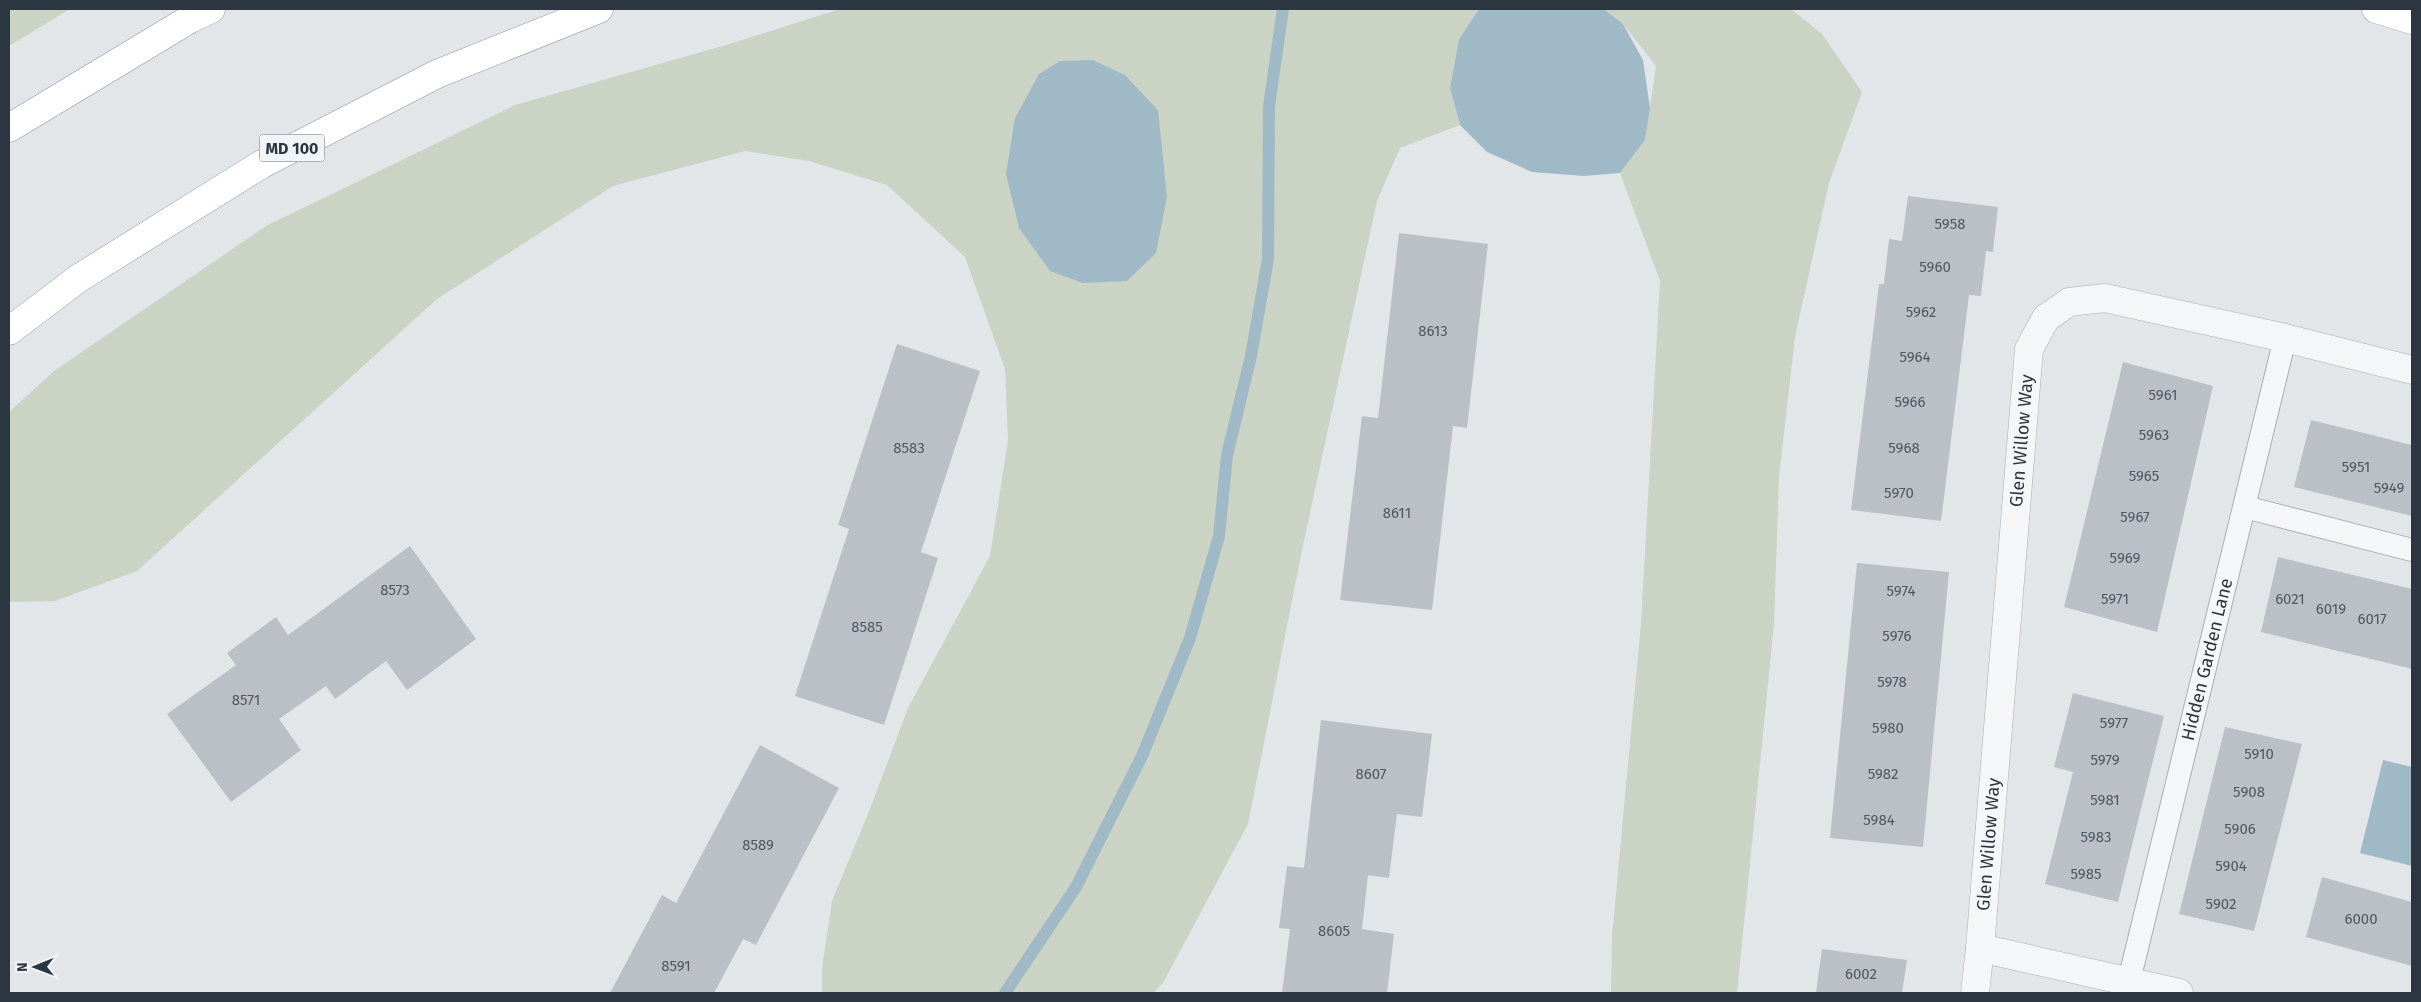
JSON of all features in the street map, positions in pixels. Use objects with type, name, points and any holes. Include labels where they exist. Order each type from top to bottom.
[{"type":"highway","points":[[9,128],[190,19],[211,9]]},
{"type":"highway","name":"MD 100","points":[[9,331],[79,278],[262,164],[437,74],[599,9]]},
{"type":"highway","points":[[2376,9],[2412,20]]},
{"type":"street","name":"Glen Willow Way","points":[[1974,993],[1980,948],[2029,349],[2046,318],[2068,302],[2105,298],[2285,338],[2412,370]]},
{"type":"street","points":[[1980,948],[2153,988]]},
{"type":"lane","name":"Hidden Garden Lane","points":[[2153,988],[2245,507],[2285,338]]},
{"type":"lane","points":[[2245,507],[2412,550]]},
{"type":"green space","points":[[9,9],[70,9],[9,46]]},
{"type":"green space","points":[[840,9],[1479,9],[1459,39],[1450,88],[1460,125],[1400,148],[1377,201],[1301,555],[1248,824],[1164,981],[1154,993],[822,993],[822,968],[832,901],[870,809],[908,708],[990,556],[1008,440],[1005,369],[965,257],[887,185],[809,161],[745,151],[613,186],[437,299],[137,571],[55,601],[9,602],[9,412],[54,371],[266,226],[515,105],[726,45]],"holes":[[[1093,60],[1125,75],[1158,110]]]},
{"type":"green space","points":[[1604,9],[1791,9],[1822,34],[1862,92],[1829,183],[1795,337],[1779,477],[1774,624],[1737,993],[1611,993],[1612,937],[1641,624],[1660,281],[1620,173],[1645,140],[1656,66],[1623,24]]},
{"type":"water","points":[[1479,9],[1604,9],[1623,24],[1643,60],[1650,108],[1645,140],[1620,173],[1584,176],[1532,172],[1487,152],[1460,125],[1450,88],[1459,39]]},
{"type":"water","points":[[1093,60],[1125,75],[1158,110],[1167,197],[1156,253],[1127,281],[1083,283],[1050,271],[1019,228],[1006,174],[1015,118],[1039,74],[1060,61]]},
{"type":"water","points":[[2383,760],[2412,767],[2412,866],[2360,853]]},
{"type":"building","points":[[1908,196],[1998,207],[1993,252],[1986,251],[1981,296],[1969,295],[1941,521],[1851,510],[1879,284],[1884,284],[1889,239],[1902,241]]},
{"type":"building","points":[[1399,233],[1488,244],[1467,428],[1453,426],[1432,610],[1340,600],[1362,416],[1378,418]]},
{"type":"building","points":[[897,344],[980,371],[921,552],[938,558],[884,725],[795,696],[849,529],[838,525]]},
{"type":"building","points":[[2123,362],[2213,386],[2157,632],[2064,607]]},
{"type":"building","points":[[2311,420],[2412,445],[2412,516],[2294,487]]},
{"type":"building","points":[[410,546],[476,639],[407,690],[386,661],[335,699],[326,686],[279,719],[301,750],[231,802],[167,714],[236,665],[227,653],[276,617],[288,635]]},
{"type":"building","points":[[2278,557],[2412,589],[2412,669],[2261,632]]},
{"type":"building","points":[[1857,563],[1949,572],[1923,847],[1830,838]]},
{"type":"building","points":[[2073,693],[2164,716],[2118,902],[2045,884],[2073,772],[2054,767]]},
{"type":"building","points":[[1321,720],[1432,734],[1422,817],[1397,814],[1389,878],[1368,875],[1362,929],[1394,934],[1387,993],[1282,993],[1290,929],[1279,928],[1287,866],[1304,868]]},
{"type":"building","points":[[2225,727],[2302,744],[2254,931],[2179,914]]},
{"type":"building","points":[[760,745],[839,788],[756,945],[743,939],[714,993],[610,993],[662,895],[676,903]]},
{"type":"building","points":[[2322,877],[2412,902],[2412,966],[2306,937]]},
{"type":"building","points":[[1822,949],[1907,960],[1902,993],[1816,993]]},
{"type":"waterway","points":[[1005,993],[1076,887],[1142,756],[1190,638],[1219,536],[1227,455],[1251,356],[1268,259],[1269,106],[1283,9]]}]
